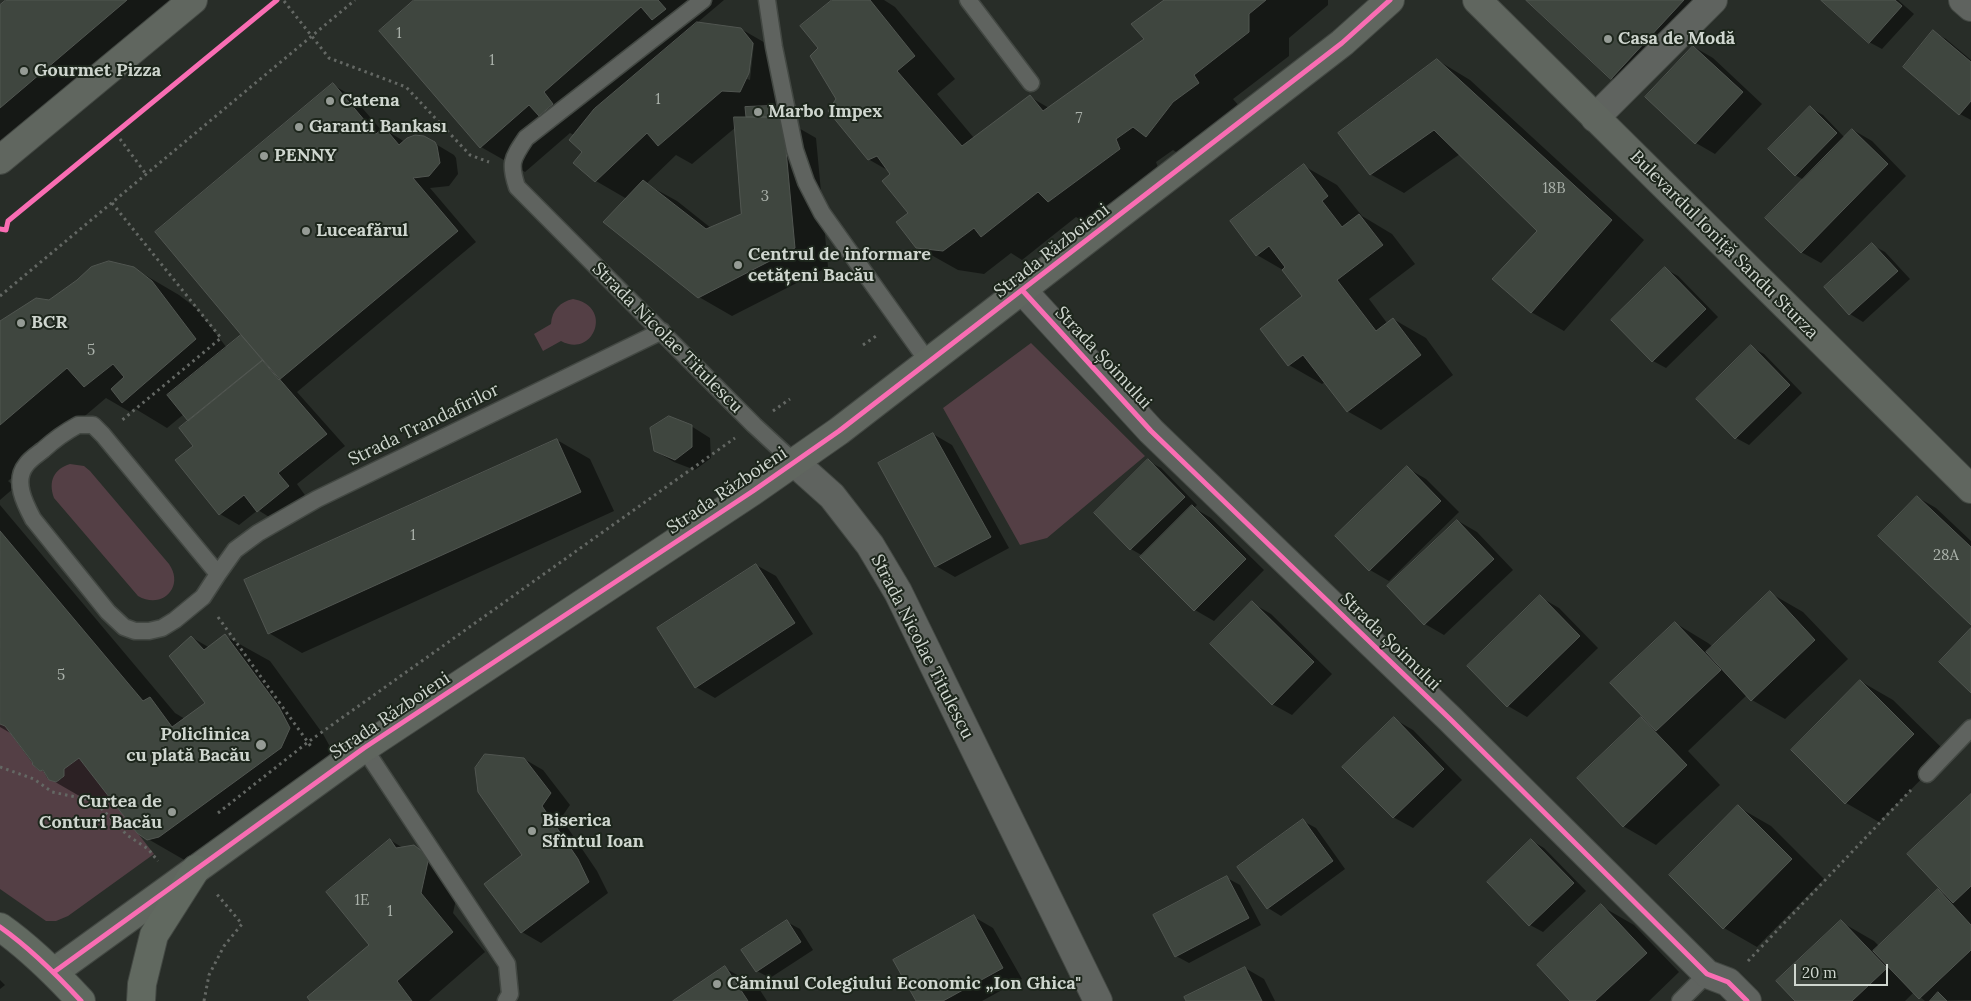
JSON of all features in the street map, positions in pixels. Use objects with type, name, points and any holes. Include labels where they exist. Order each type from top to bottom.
[{"type":"main road","points":[[141,1001],[142,984],[154,935],[196,868]]},
{"type":"main road","points":[[0,927],[54,972],[81,1001]]},
{"type":"street","points":[[0,160],[193,0]]},
{"type":"street","name":"Strada Războieni","points":[[54,972],[364,748],[839,431],[1342,43],[1390,0]]},
{"type":"street","name":"Bulevardul Ioniță Sandu Sturza","points":[[1477,0],[1971,489]]},
{"type":"street","points":[[1595,118],[1713,0]]},
{"type":"street","points":[[1963,0],[1971,7]]},
{"type":"street","name":"Strada Șoimului","points":[[1022,291],[1151,431],[1717,978],[1747,1001]]},
{"type":"street","name":"Strada Nicolae Titulescu","points":[[794,462],[832,496],[870,545],[898,592],[1098,1001]]},
{"type":"lane","points":[[511,170],[516,153],[526,138],[703,0]]},
{"type":"lane","points":[[767,0],[795,150],[806,182],[822,213],[929,363]]},
{"type":"lane","points":[[968,0],[1031,83]]},
{"type":"lane","name":"Strada Nicolae Titulescu","points":[[511,170],[517,187],[754,425],[794,462]]},
{"type":"lane","name":"Strada Trandafirilor","points":[[103,435],[93,425],[78,425],[62,433],[26,464],[21,474],[20,488],[25,505],[33,520],[108,612],[124,627],[135,631],[149,631],[162,628],[203,597],[235,550],[258,533],[317,499],[662,331]]},
{"type":"lane","points":[[103,435],[218,574]]},
{"type":"lane","points":[[1927,774],[1971,728]]},
{"type":"lane","points":[[364,748],[507,964],[510,994],[506,1001]]},
{"type":"lane","points":[[1680,1001],[1717,978]]},
{"type":"path","points":[[282,0],[329,58],[406,87],[470,154],[511,170]]},
{"type":"path","points":[[0,296],[355,0]]},
{"type":"path","points":[[120,139],[146,174]]},
{"type":"path","points":[[103,435],[222,338],[112,203]]},
{"type":"path","points":[[216,815],[308,742],[790,399]]},
{"type":"path","points":[[203,597],[330,773]]},
{"type":"path","points":[[0,767],[34,779],[52,792],[86,799],[102,809],[127,835],[148,849],[159,862],[165,856]]},
{"type":"path","points":[[1717,978],[1927,774]]},
{"type":"path","points":[[196,868],[242,924],[224,946],[209,975],[204,1001]]},
{"type":"shaded area","points":[[573,299],[586,304],[593,311],[596,320],[595,329],[583,343],[573,345],[561,341],[543,351],[534,334],[551,324],[553,315],[558,307],[564,302]]},
{"type":"shaded area","points":[[1031,343],[1145,456],[1047,538],[1020,545],[943,408]]},
{"type":"shaded area","points":[[70,464],[84,466],[90,471],[169,564],[173,573],[173,588],[163,598],[147,600],[138,596],[54,498],[52,481],[54,476],[64,466]]},
{"type":"shaded area","points":[[0,724],[5,726],[36,768],[40,771],[43,770],[47,778],[52,781],[62,779],[64,769],[79,758],[154,854],[68,916],[56,921],[46,921],[0,889]]},
{"type":"building","points":[[6,0],[127,0],[0,108],[0,5]]},
{"type":"building","points":[[414,0],[658,0],[666,9],[652,20],[641,7],[544,92],[553,104],[539,116],[529,105],[480,148],[379,31]]},
{"type":"building","points":[[832,0],[870,0],[915,56],[897,71],[962,146],[1030,95],[1043,111],[1144,39],[1131,24],[1164,0],[1266,0],[1249,14],[1249,32],[1194,75],[1199,83],[1173,102],[1146,137],[1133,127],[1116,139],[1120,149],[1048,202],[1038,192],[981,237],[974,228],[943,251],[916,248],[896,222],[908,213],[882,181],[890,174],[877,156],[868,160],[828,111],[836,99],[810,56],[818,48],[800,26]]},
{"type":"building","name":"Casa de Modă","points":[[1526,0],[1684,0],[1611,79]]},
{"type":"building","points":[[1821,0],[1895,0],[1902,6],[1869,43]]},
{"type":"building","points":[[697,22],[741,28],[753,43],[749,73],[740,92],[722,91],[658,146],[647,133],[595,182],[573,163],[582,152],[569,140],[594,109]]},
{"type":"building","points":[[1933,30],[1971,62],[1971,101],[1959,115],[1903,67]]},
{"type":"building","points":[[1693,46],[1743,92],[1695,144],[1645,97]]},
{"type":"building","points":[[1437,59],[1612,220],[1531,313],[1492,279],[1537,231],[1434,130],[1370,175],[1338,133]]},
{"type":"building","name":"Luceafărul","points":[[333,83],[376,134],[384,127],[399,145],[407,138],[415,135],[424,136],[435,142],[440,163],[429,176],[413,178],[458,231],[279,380],[155,232]]},
{"type":"building","name":"Marbo Impex","points":[[771,106],[771,117],[746,117],[745,107]]},
{"type":"building","points":[[1810,106],[1837,133],[1795,176],[1768,149]]},
{"type":"building","points":[[734,117],[783,117],[795,248],[698,298],[603,222],[643,180],[706,229],[741,214]]},
{"type":"building","points":[[1852,129],[1888,164],[1801,253],[1765,218]]},
{"type":"building","points":[[1304,164],[1328,196],[1322,201],[1342,227],[1359,214],[1383,245],[1337,280],[1376,331],[1393,318],[1421,355],[1347,412],[1303,355],[1288,366],[1260,329],[1302,296],[1282,270],[1285,267],[1269,246],[1256,256],[1230,221]]},
{"type":"building","points":[[1872,243],[1898,271],[1849,315],[1824,287]]},
{"type":"building","points":[[109,261],[134,267],[152,281],[196,339],[122,403],[111,389],[124,377],[113,364],[84,387],[67,368],[0,425],[0,321],[36,298],[49,300],[77,280],[91,267]]},
{"type":"building","points":[[1665,267],[1706,309],[1652,362],[1611,320]]},
{"type":"building","points":[[241,335],[263,360],[188,421],[167,395]]},
{"type":"building","points":[[1751,345],[1790,385],[1735,439],[1696,399]]},
{"type":"building","points":[[263,360],[327,434],[278,473],[289,486],[257,512],[244,495],[219,515],[175,460],[193,446],[179,428]]},
{"type":"building","points":[[669,416],[692,425],[692,447],[675,460],[654,451],[650,428]]},
{"type":"building","points":[[933,433],[991,537],[935,567],[878,463]]},
{"type":"building","points":[[557,439],[581,492],[268,634],[244,580]]},
{"type":"building","points":[[1148,459],[1185,497],[1130,550],[1094,513]]},
{"type":"building","points":[[1407,466],[1441,501],[1369,571],[1335,536]]},
{"type":"building","points":[[1917,496],[1971,547],[1971,625],[1878,536]]},
{"type":"building","points":[[1192,505],[1246,559],[1194,611],[1140,557]]},
{"type":"building","points":[[1457,520],[1494,559],[1424,625],[1387,586]]},
{"type":"building","points":[[0,531],[143,701],[150,697],[172,727],[205,703],[169,656],[191,636],[204,650],[225,634],[279,707],[290,728],[281,748],[159,837],[147,840],[137,833],[79,758],[64,769],[64,776],[59,780],[56,782],[49,780],[43,770],[40,771],[32,764],[5,726],[0,724]]},
{"type":"building","points":[[756,564],[795,623],[695,688],[657,628]]},
{"type":"building","points":[[1770,591],[1815,640],[1751,701],[1706,652]]},
{"type":"building","points":[[1540,595],[1580,636],[1507,707],[1467,666]]},
{"type":"building","points":[[1252,601],[1314,662],[1272,705],[1210,644]]},
{"type":"building","points":[[1675,622],[1721,670],[1656,731],[1610,683]]},
{"type":"building","points":[[1971,628],[1971,693],[1939,662]]},
{"type":"building","points":[[1860,680],[1914,734],[1845,804],[1791,750]]},
{"type":"building","points":[[1394,717],[1444,769],[1393,818],[1342,767]]},
{"type":"building","points":[[1641,717],[1687,765],[1623,827],[1577,778]]},
{"type":"building","name":"Biserica Sfîntul Ioan","points":[[485,754],[524,758],[551,793],[542,806],[578,859],[589,882],[521,933],[484,884],[522,855],[478,792],[475,768]]},
{"type":"building","points":[[1971,794],[1971,886],[1953,903],[1907,854]]},
{"type":"building","points":[[1738,805],[1792,859],[1723,929],[1669,875]]},
{"type":"building","points":[[1303,819],[1333,861],[1267,909],[1237,867]]},
{"type":"building","points":[[390,839],[396,848],[414,845],[429,857],[421,893],[453,932],[397,981],[412,1001],[310,1001],[307,997],[369,945],[326,892]]},
{"type":"building","points":[[1531,839],[1574,883],[1529,926],[1487,882]]},
{"type":"building","points":[[1227,876],[1249,918],[1175,957],[1153,915]]},
{"type":"building","points":[[1938,889],[1971,925],[1971,950],[1919,999],[1873,951]]},
{"type":"building","points":[[1601,904],[1647,953],[1595,1001],[1570,1001],[1537,965]]},
{"type":"building","points":[[974,915],[1003,968],[943,1001],[916,1001],[893,960]]},
{"type":"building","points":[[787,920],[801,942],[756,972],[741,950]]},
{"type":"building","points":[[1841,920],[1887,968],[1852,1001],[1795,1001],[1776,981]]},
{"type":"building","name":"Căminul Colegiului Economic „Ion Ghica\"","points":[[725,966],[748,1001],[673,1001]]},
{"type":"building","points":[[1245,967],[1262,1001],[1186,1001],[1184,997]]},
{"type":"building","points":[[1938,992],[1947,1001],[1930,1001]]},
{"type":"cycle path","points":[[0,229],[6,230],[8,221],[277,0]]},
{"type":"cycle path","points":[[54,972],[364,748],[753,491],[839,431],[1342,43],[1390,0]]},
{"type":"cycle path","points":[[1023,291],[1151,431],[1450,719],[1707,974],[1728,982],[1747,1001]]},
{"type":"cycle path","points":[[0,927],[42,962],[81,1001]]},
{"type":"place","name":"Casa de Modă","points":[[1608,39]]},
{"type":"place","name":"Gourmet Pizza","points":[[24,71]]},
{"type":"place","name":"Catena","points":[[330,101]]},
{"type":"place","name":"Marbo Impex","points":[[758,112]]},
{"type":"place","name":"Garanti Bankası","points":[[299,127]]},
{"type":"place","name":"PENNY","points":[[264,156]]},
{"type":"place","name":"Luceafărul","points":[[306,231]]},
{"type":"place","name":"Centrul de informare cetățeni Bacău","points":[[738,265]]},
{"type":"place","name":"BCR","points":[[21,323]]},
{"type":"place","name":"Policlinica cu plată Bacău","points":[[261,745]]},
{"type":"place","name":"Curtea de Conturi Bacău","points":[[172,812]]},
{"type":"place","name":"Biserica Sfîntul Ioan","points":[[532,831]]},
{"type":"place","name":"Căminul Colegiului Economic „Ion Ghica\"","points":[[717,984]]}]
